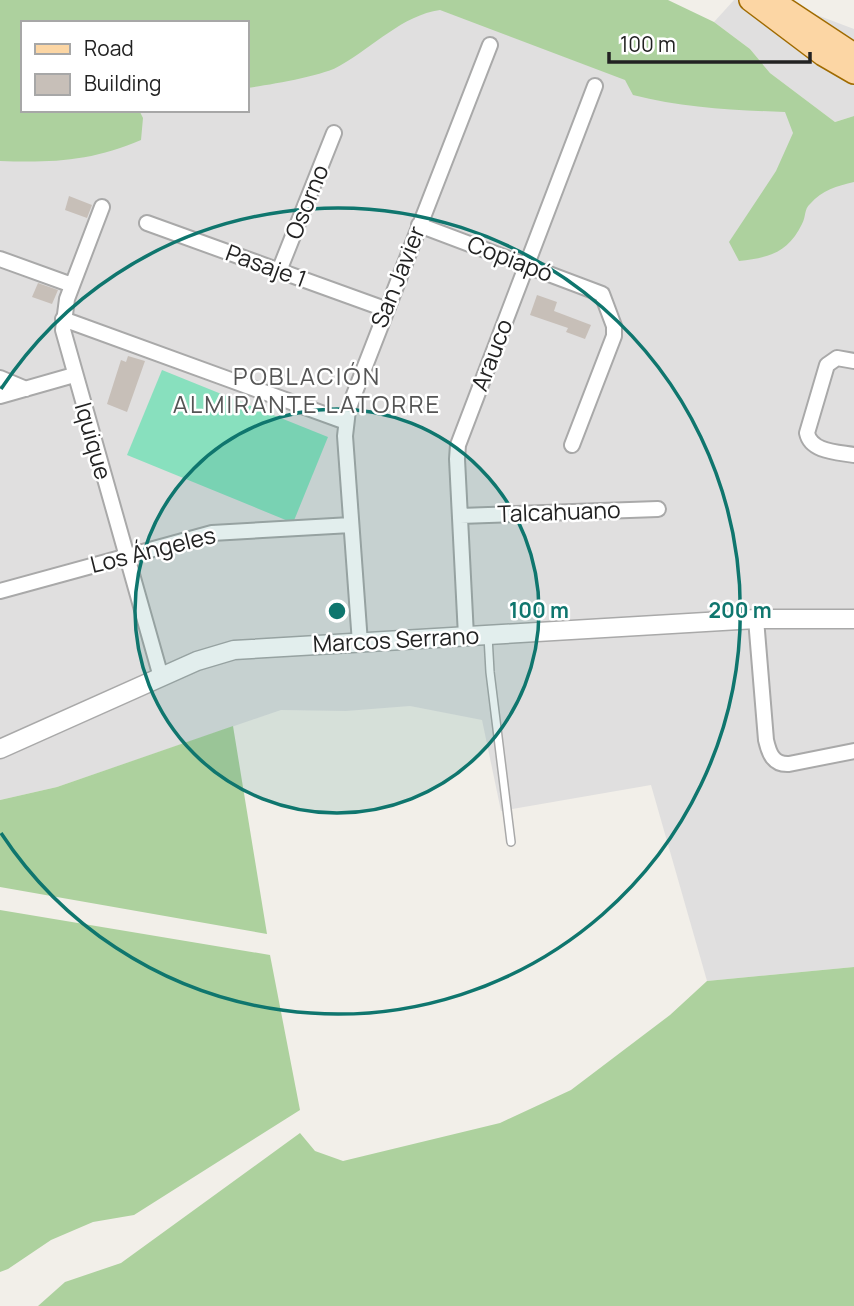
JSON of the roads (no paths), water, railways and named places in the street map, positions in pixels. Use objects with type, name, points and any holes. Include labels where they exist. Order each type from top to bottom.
[{"type":"main road","points":[[750,0],[823,55],[854,73]]},
{"type":"main road","points":[[772,0],[854,54]]},
{"type":"street","name":"San Javier","points":[[360,643],[346,422],[351,399],[490,45]]},
{"type":"street","name":"Arauco","points":[[466,636],[458,445],[596,86]]},
{"type":"street","name":"Osorno","points":[[279,271],[334,133]]},
{"type":"street","name":"Iquique","points":[[103,207],[72,285],[63,319],[65,340],[161,677]]},
{"type":"street","name":"Pasaje 1","points":[[147,223],[386,309]]},
{"type":"street","name":"Copiapó","points":[[419,225],[602,294],[614,326],[614,336],[572,445]]},
{"type":"street","points":[[0,259],[72,285]]},
{"type":"street","points":[[63,319],[346,422]]},
{"type":"street","points":[[854,361],[840,358],[830,361],[807,428],[809,441],[819,448],[854,455]]},
{"type":"street","points":[[0,396],[75,375]]},
{"type":"street","points":[[0,378],[26,388]]},
{"type":"street","name":"Talcahuano","points":[[460,516],[658,509]]},
{"type":"street","name":"Los Ángeles","points":[[0,592],[212,533],[351,525]]},
{"type":"street","points":[[756,619],[766,740],[772,757],[779,764],[789,764],[854,751]]},
{"type":"street","name":"Marcos Serrano","points":[[0,749],[209,656],[233,650],[756,619],[854,619]]},
{"type":"lane","points":[[488,635],[510,842]]},
{"type":"district","name":"POBLACIÓN ALMIRANTE LATORRE","points":[[307,391]]}]
